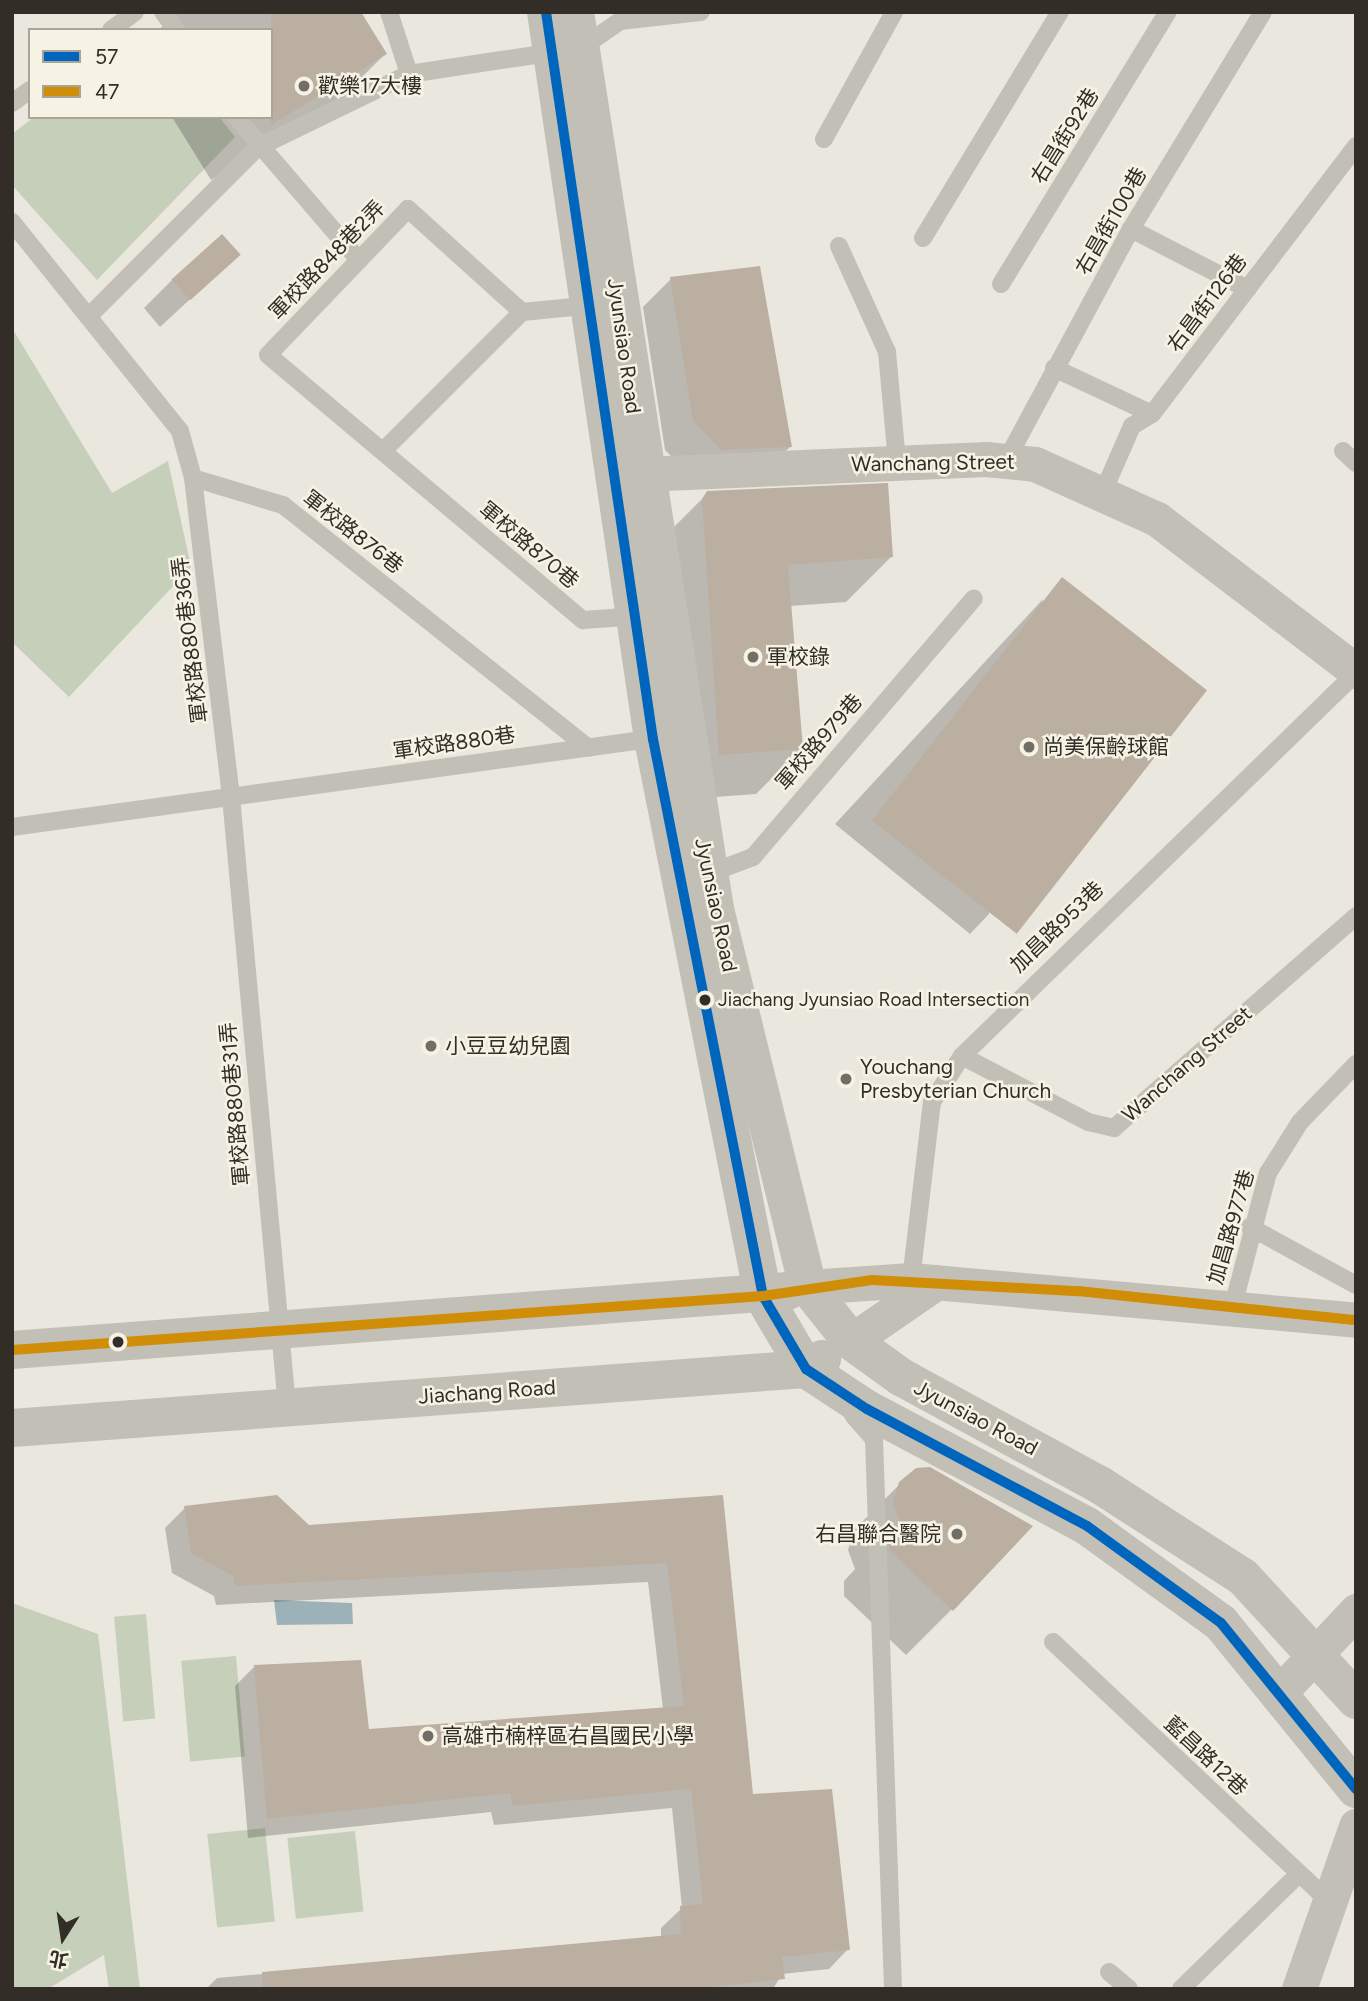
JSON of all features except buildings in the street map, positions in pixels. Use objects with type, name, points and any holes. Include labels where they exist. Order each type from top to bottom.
[{"type":"street","name":"Jyunsiao Road","points":[[546,12],[569,38],[603,304],[668,737],[763,1296],[806,1368],[867,1409],[1087,1526],[1171,1582],[1221,1623],[1281,1691],[1356,1789]]},
{"type":"street","name":"Wanchang Street","points":[[628,474],[1007,459],[1104,490],[1202,550],[1356,672]]},
{"type":"street","name":"Jyunsiao Road","points":[[693,878],[808,1287],[851,1341],[901,1377],[1190,1540],[1243,1577],[1321,1656],[1356,1700]]},
{"type":"street","points":[[12,1350],[277,1328],[763,1296],[808,1287],[924,1281],[1233,1306],[1356,1320]]},
{"type":"street","name":"Jiachang Road","points":[[12,1428],[806,1368],[851,1341],[924,1281]]},
{"type":"street","points":[[1281,1691],[1321,1656],[1356,1611]]},
{"type":"street","points":[[1299,1989],[1356,1826]]},
{"type":"lane","points":[[114,28],[135,12]]},
{"type":"lane","points":[[163,12],[175,28]]},
{"type":"lane","points":[[389,12],[409,74]]},
{"type":"lane","points":[[88,317],[257,148],[409,74],[569,38],[620,21],[701,12]]},
{"type":"lane","points":[[824,139],[894,12]]},
{"type":"lane","points":[[923,238],[1060,12]]},
{"type":"lane","name":"右昌街92巷","points":[[1001,284],[1168,12]]},
{"type":"lane","name":"右昌街100巷","points":[[1007,459],[1131,229],[1263,12]]},
{"type":"lane","points":[[12,103],[28,91]]},
{"type":"lane","points":[[237,119],[257,148],[359,260]]},
{"type":"lane","name":"右昌街126巷","points":[[1104,490],[1132,426],[1152,414],[1356,146]]},
{"type":"lane","name":"軍校路848巷2弄","points":[[383,451],[268,355],[408,209],[522,312]]},
{"type":"lane","points":[[12,222],[180,431],[193,478]]},
{"type":"lane","points":[[1131,229],[1247,289]]},
{"type":"lane","points":[[839,246],[887,352],[897,463]]},
{"type":"lane","points":[[383,451],[522,312],[603,304]]},
{"type":"lane","points":[[1054,368],[1152,414]]},
{"type":"lane","name":"軍校路870巷","points":[[383,451],[583,621],[650,615]]},
{"type":"lane","name":"軍校路876巷","points":[[193,478],[283,505],[588,748]]},
{"type":"lane","name":"軍校路880巷36弄","points":[[193,478],[231,797]]},
{"type":"lane","name":"軍校路979巷","points":[[693,878],[753,858],[974,598]]},
{"type":"lane","name":"加昌路953巷","points":[[924,1281],[932,1102],[962,1056],[1356,672]]},
{"type":"lane","name":"軍校路880巷","points":[[12,827],[668,737]]},
{"type":"lane","name":"軍校路880巷31弄","points":[[231,797],[277,1328],[287,1407]]},
{"type":"lane","name":"Wanchang Street","points":[[962,1056],[1088,1122],[1114,1128],[1356,916]]},
{"type":"lane","name":"加昌路977巷","points":[[1233,1306],[1250,1227],[1284,1146],[1356,1065]]},
{"type":"lane","points":[[1250,1227],[1356,1284]]},
{"type":"lane","points":[[806,1368],[874,1439],[893,1989]]},
{"type":"lane","name":"藍昌路12巷","points":[[1053,1642],[1329,1902]]},
{"type":"lane","points":[[1181,1989],[1298,1875]]},
{"type":"lane","points":[[1109,1972],[1129,1989]]},
{"type":"green space","points":[[31,119],[221,119],[235,137],[97,280],[12,185],[12,134]]},
{"type":"green space","points":[[12,328],[112,493],[168,461],[191,567],[69,697],[12,642]]},
{"type":"green space","points":[[12,1603],[98,1634],[140,1989],[109,1989],[104,1955],[51,1987],[12,1987]]},
{"type":"green space","points":[[146,1614],[155,1719],[123,1721],[114,1617]]},
{"type":"green space","points":[[236,1656],[245,1757],[190,1761],[181,1661]]},
{"type":"green space","points":[[265,1828],[275,1921],[217,1928],[207,1834]]},
{"type":"green space","points":[[355,1831],[363,1912],[296,1919],[287,1838]]},
{"type":"water","points":[[274,1600],[352,1603],[353,1624],[277,1625]]},
{"type":"transit line","name":"57","points":[[546,12],[653,739],[763,1296],[806,1369],[867,1409],[1087,1526],[1221,1623],[1356,1789]]},
{"type":"transit line","name":"47","points":[[12,1350],[763,1296],[872,1280],[1078,1291],[1356,1320]]},
{"type":"place","name":"歡樂17大樓","points":[[304,86]]},
{"type":"place","name":"軍校錄","points":[[753,657]]},
{"type":"place","name":"尚美保齡球館","points":[[1029,747]]},
{"type":"place","name":"Jiachang Jyunsiao Road Intersection","points":[[705,1000]]},
{"type":"place","name":"小豆豆幼兒園","points":[[431,1046]]},
{"type":"place","name":"Youchang Presbyterian Church","points":[[846,1079]]},
{"type":"place","name":"右昌聯合醫院","points":[[957,1534]]},
{"type":"place","name":"高雄市楠梓區右昌國民小學","points":[[428,1736]]}]
